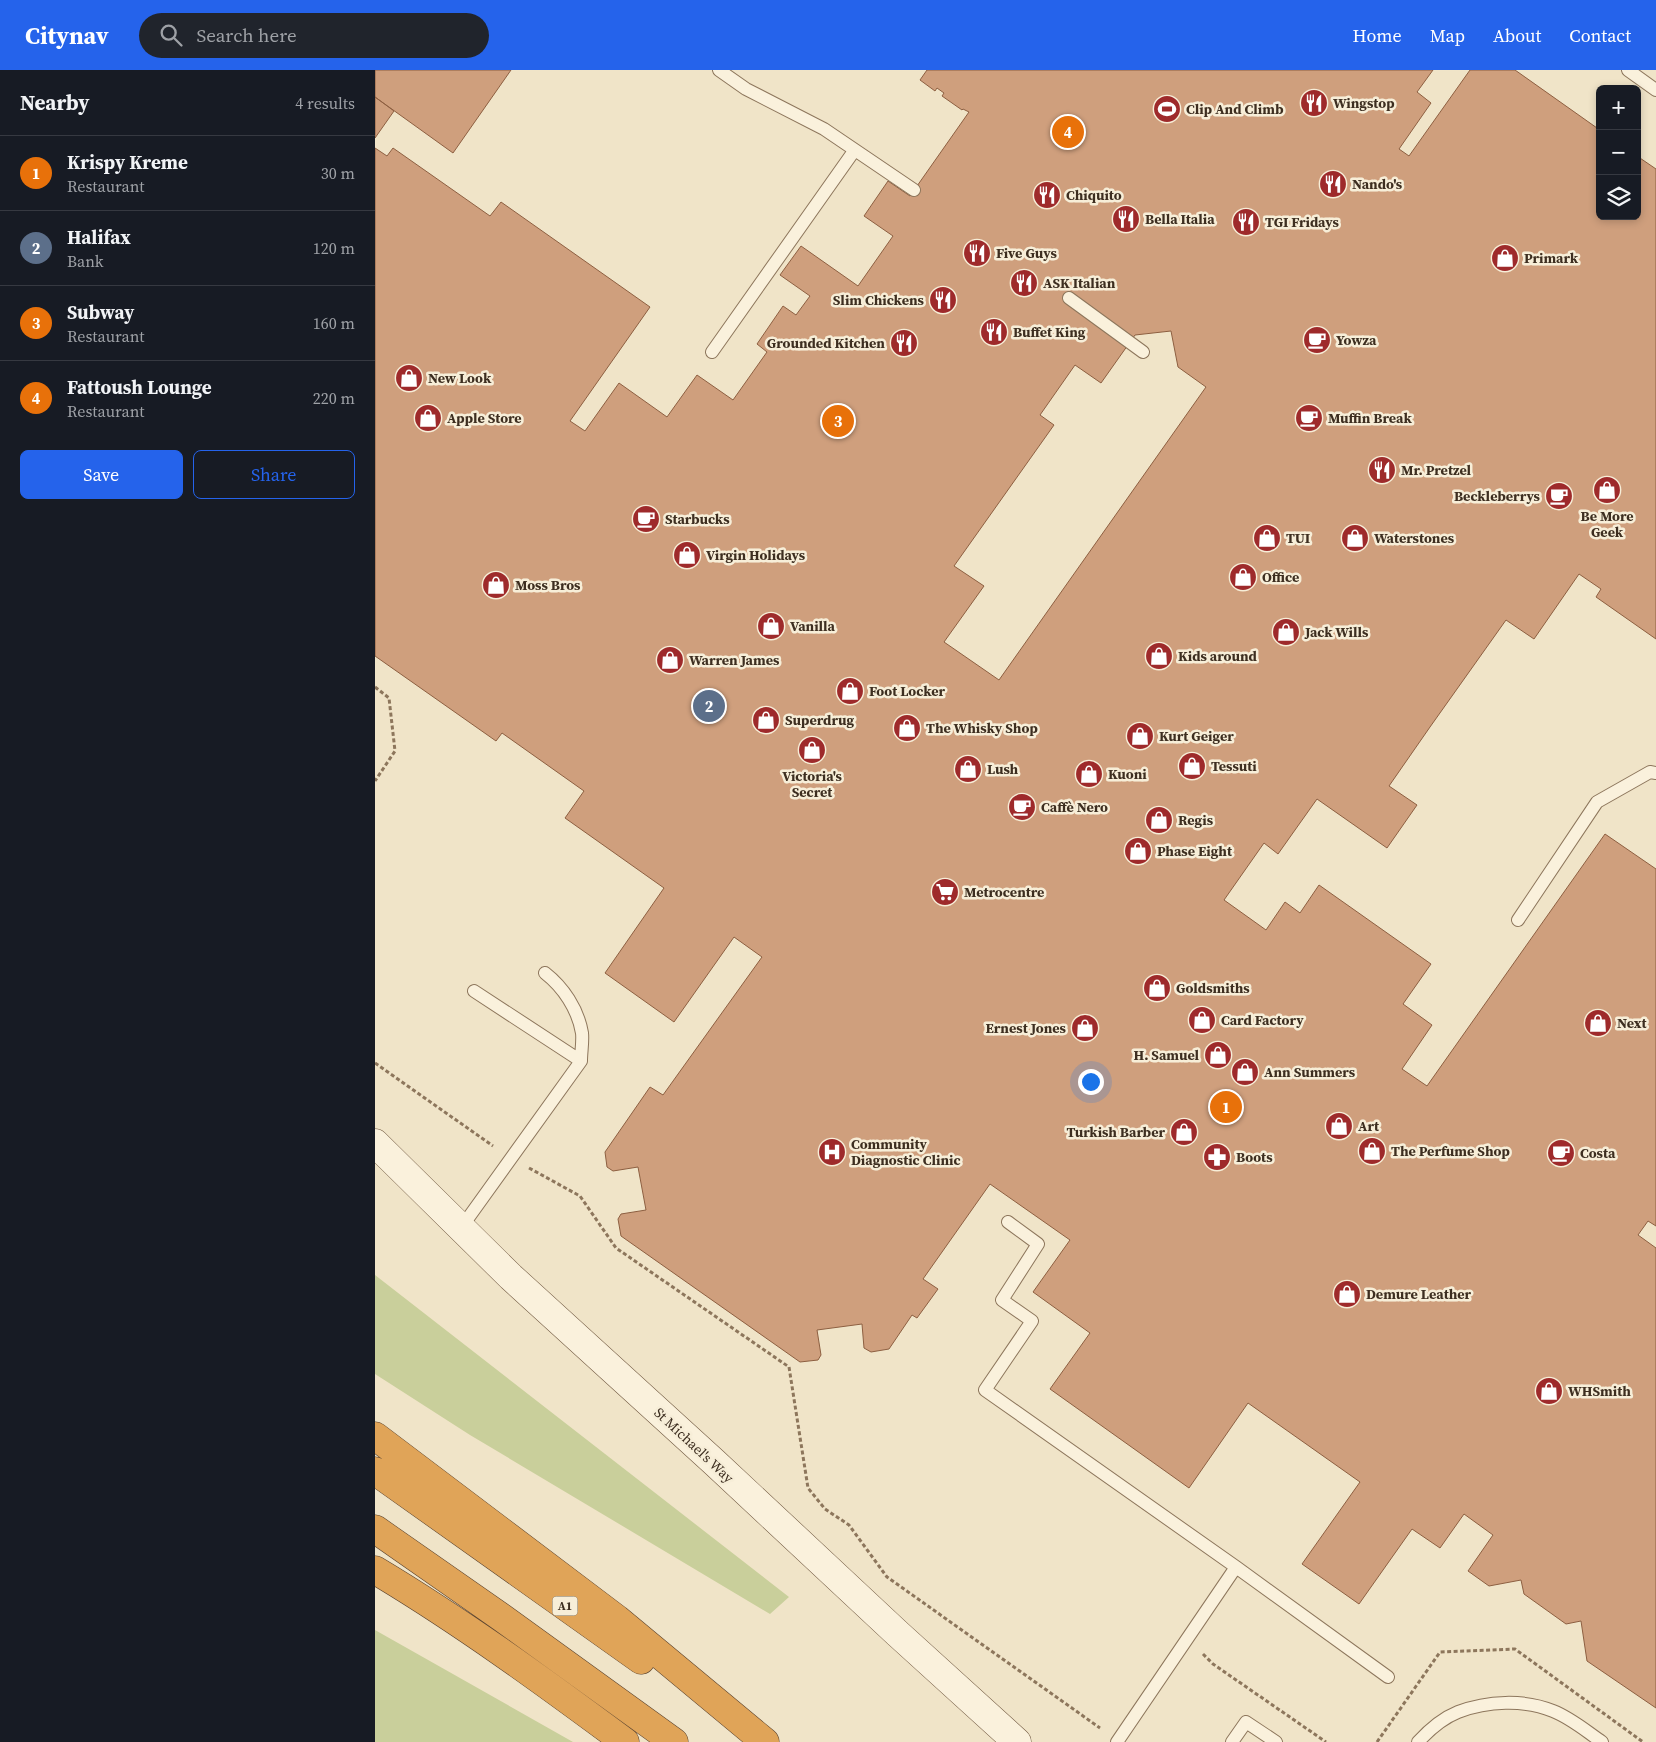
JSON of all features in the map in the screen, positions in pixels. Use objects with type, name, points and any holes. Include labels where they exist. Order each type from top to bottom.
[{"type":"highway","points":[[375,1436],[617,1619],[765,1742]]},
{"type":"highway","name":"A1","points":[[375,1471],[754,1742]]},
{"type":"highway","points":[[375,1529],[501,1617],[673,1742]]},
{"type":"highway","points":[[375,1570],[415,1594],[522,1666],[625,1742]]},
{"type":"street","name":"St Michael's Way","points":[[375,1143],[511,1277],[1017,1742]]},
{"type":"lane","points":[[719,70],[746,89],[824,129],[914,190]]},
{"type":"lane","points":[[1628,70],[1656,90]]},
{"type":"lane","points":[[712,352],[854,151]]},
{"type":"lane","points":[[1069,298],[1143,352]]},
{"type":"lane","points":[[1518,920],[1597,802],[1650,772],[1656,773]]},
{"type":"lane","points":[[461,1228],[581,1061],[582,1033],[573,1006],[558,983],[545,973]]},
{"type":"lane","points":[[474,991],[581,1061]]},
{"type":"lane","points":[[1008,1222],[1038,1244],[1002,1300],[1032,1321],[985,1390],[1388,1677]]},
{"type":"lane","points":[[1117,1742],[1236,1567]]},
{"type":"lane","points":[[1418,1742],[1440,1722],[1457,1712],[1495,1703],[1529,1705],[1553,1710],[1568,1718],[1602,1742]]},
{"type":"lane","points":[[1232,1742],[1246,1722],[1276,1742]]},
{"type":"path","points":[[375,686],[389,698],[395,752],[375,781]]},
{"type":"path","points":[[375,1064],[511,1158],[579,1196],[616,1248],[789,1367],[808,1488],[825,1509],[849,1526],[887,1577],[1101,1728],[1106,1721]]},
{"type":"path","points":[[1187,1639],[1213,1664],[1326,1742]]},
{"type":"green space","points":[[375,1275],[789,1597],[770,1614],[470,1435],[375,1374]]},
{"type":"green space","points":[[375,1630],[573,1742],[375,1742]]},
{"type":"building","points":[[375,70],[511,70],[453,153],[375,97]]},
{"type":"building","name":"Metrocentre","points":[[927,70],[1433,70],[1417,92],[1431,103],[1399,149],[1409,156],[1470,70],[1515,70],[1596,127],[1596,220],[1641,220],[1641,159],[1656,169],[1656,639],[1596,597],[1601,589],[1579,574],[1534,639],[1506,620],[1430,727],[1389,786],[1417,805],[1387,848],[1317,799],[1278,854],[1264,843],[1224,900],[1266,930],[1285,902],[1300,913],[1319,885],[1431,964],[1403,1004],[1432,1025],[1402,1069],[1427,1086],[1605,834],[1656,869],[1656,1226],[1648,1221],[1638,1235],[1656,1248],[1656,1708],[1587,1661],[1581,1621],[1566,1624],[1524,1594],[1521,1580],[1489,1586],[1468,1571],[1493,1535],[1464,1514],[1440,1548],[1412,1529],[1359,1604],[1302,1564],[1360,1482],[1248,1403],[1189,1488],[1050,1389],[1090,1333],[1033,1292],[1070,1240],[990,1184],[923,1279],[938,1289],[917,1318],[912,1315],[889,1349],[871,1352],[864,1348],[862,1324],[817,1330],[821,1355],[818,1360],[800,1362],[621,1236],[618,1219],[621,1214],[646,1210],[638,1167],[613,1171],[607,1167],[605,1152],[650,1087],[663,1095],[762,957],[734,937],[674,1022],[605,973],[664,888],[565,818],[584,791],[502,733],[496,741],[375,656],[375,148],[387,156],[393,148],[490,216],[501,202],[650,307],[570,421],[585,431],[619,383],[667,417],[697,375],[733,400],[767,352],[757,344],[783,306],[796,315],[810,296],[780,275],[801,246],[858,286],[893,236],[864,216],[888,181],[910,196],[969,112],[962,110],[942,96],[944,93],[937,88],[935,91],[920,80]],"holes":[[[1171,331],[1178,367],[1206,387],[999,680],[944,642],[984,586],[954,566],[1054,425],[1040,415],[1075,365],[1101,383],[1135,335]]]},
{"type":"building","points":[[375,97],[394,111],[375,138]]},
{"type":"place","name":"Wingstop","points":[[1314,103]]},
{"type":"place","name":"Clip And Climb","points":[[1167,109]]},
{"type":"place","name":"Fattoush Lounge","points":[[1068,132]]},
{"type":"place","name":"Nando's","points":[[1333,184]]},
{"type":"place","name":"Chiquito","points":[[1047,195]]},
{"type":"place","name":"Bella Italia","points":[[1126,219]]},
{"type":"place","name":"TGI Fridays","points":[[1246,222]]},
{"type":"place","name":"Five Guys","points":[[977,253]]},
{"type":"place","name":"Primark","points":[[1505,258]]},
{"type":"place","name":"ASK Italian","points":[[1024,283]]},
{"type":"place","name":"Slim Chickens","points":[[943,300]]},
{"type":"place","name":"Buffet King","points":[[994,332]]},
{"type":"place","name":"Yowza","points":[[1317,340]]},
{"type":"place","name":"Grounded Kitchen","points":[[904,343]]},
{"type":"place","name":"New Look","points":[[409,378]]},
{"type":"place","name":"Apple Store","points":[[428,418]]},
{"type":"place","name":"Muffin Break","points":[[1309,418]]},
{"type":"place","name":"Subway","points":[[838,421]]},
{"type":"place","name":"Mr. Pretzel","points":[[1382,470]]},
{"type":"place","name":"Be More Geek","points":[[1607,490]]},
{"type":"place","name":"Beckleberrys","points":[[1559,496]]},
{"type":"place","name":"Starbucks","points":[[646,519]]},
{"type":"place","name":"TUI","points":[[1267,538]]},
{"type":"place","name":"Waterstones","points":[[1355,538]]},
{"type":"place","name":"Virgin Holidays","points":[[687,555]]},
{"type":"place","name":"Office","points":[[1243,577]]},
{"type":"place","name":"Moss Bros","points":[[496,585]]},
{"type":"place","name":"Vanilla","points":[[771,626]]},
{"type":"place","name":"Jack Wills","points":[[1286,632]]},
{"type":"place","name":"Kids around","points":[[1159,656]]},
{"type":"place","name":"Warren James","points":[[670,660]]},
{"type":"place","name":"Foot Locker","points":[[850,691]]},
{"type":"place","name":"Halifax","points":[[709,706]]},
{"type":"place","name":"Superdrug","points":[[766,720]]},
{"type":"place","name":"The Whisky Shop","points":[[907,728]]},
{"type":"place","name":"Kurt Geiger","points":[[1140,736]]},
{"type":"place","name":"Victoria's Secret","points":[[812,750]]},
{"type":"place","name":"Tessuti","points":[[1192,766]]},
{"type":"place","name":"Lush","points":[[968,769]]},
{"type":"place","name":"Kuoni","points":[[1089,774]]},
{"type":"place","name":"Caffè Nero","points":[[1022,807]]},
{"type":"place","name":"Regis","points":[[1159,820]]},
{"type":"place","name":"Phase Eight","points":[[1138,851]]},
{"type":"place","name":"Metrocentre","points":[[945,892]]},
{"type":"place","name":"Goldsmiths","points":[[1157,988]]},
{"type":"place","name":"Card Factory","points":[[1202,1020]]},
{"type":"place","name":"Next","points":[[1598,1023]]},
{"type":"place","name":"Ernest Jones","points":[[1085,1028]]},
{"type":"place","name":"H. Samuel","points":[[1218,1055]]},
{"type":"place","name":"Ann Summers","points":[[1245,1072]]},
{"type":"place","name":"Krispy Kreme","points":[[1226,1107]]},
{"type":"place","name":"Art","points":[[1339,1126]]},
{"type":"place","name":"Turkish Barber","points":[[1184,1132]]},
{"type":"place","name":"The Perfume Shop","points":[[1372,1151]]},
{"type":"place","name":"Community Diagnostic Clinic","points":[[832,1152]]},
{"type":"place","name":"Costa","points":[[1561,1153]]},
{"type":"place","name":"Boots","points":[[1217,1157]]},
{"type":"place","name":"Demure Leather","points":[[1347,1294]]},
{"type":"place","name":"WHSmith","points":[[1549,1391]]}]
